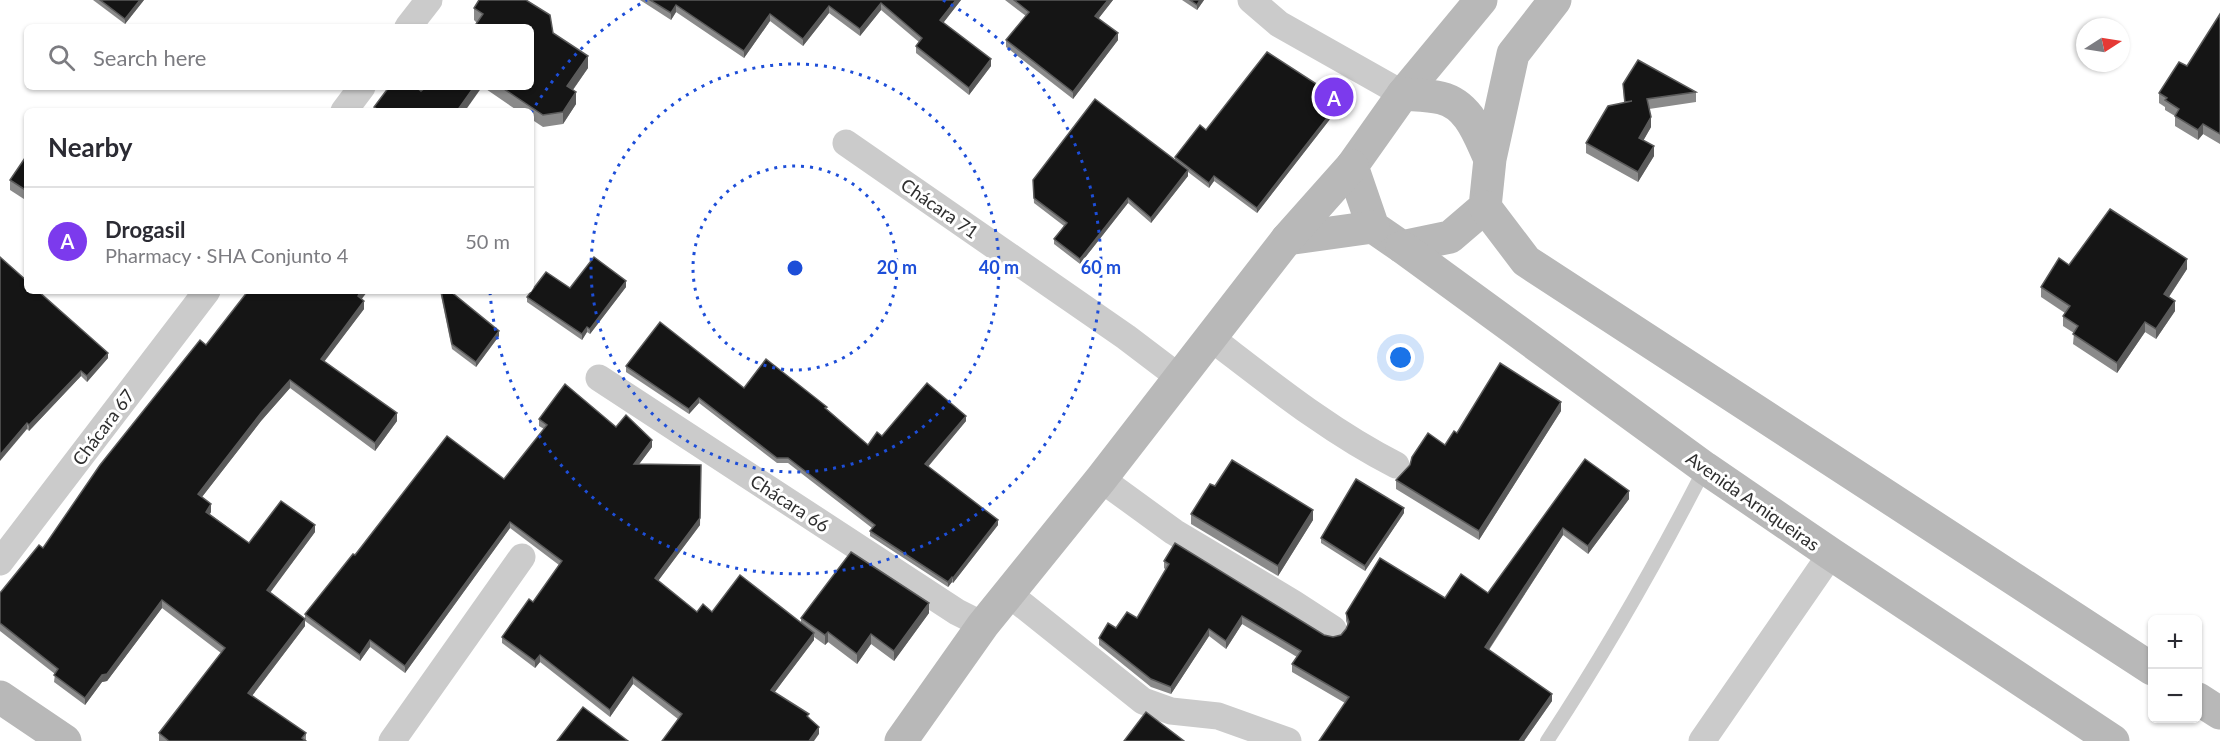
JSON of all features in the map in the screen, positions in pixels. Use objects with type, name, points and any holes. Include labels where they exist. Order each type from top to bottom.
[{"type":"street","points":[[410,24],[429,0]]},
{"type":"street","points":[[1251,0],[1280,24],[1403,94],[1442,98],[1458,106],[1469,117],[1490,159]]},
{"type":"street","points":[[901,741],[983,625],[1101,479],[1287,239],[1352,166],[1403,94],[1481,0]]},
{"type":"street","points":[[1555,0],[1513,54],[1490,159],[1485,207],[1526,261],[2148,666]]},
{"type":"street","points":[[346,108],[360,90]]},
{"type":"street","name":"Chácara 71","points":[[846,143],[1126,337],[1180,378]]},
{"type":"street","points":[[1352,166],[1373,227],[1402,247],[1450,237],[1485,207]]},
{"type":"street","points":[[1287,239],[1373,227]]},
{"type":"street","name":"Avenida Arniqueiras","points":[[1402,247],[1705,468],[2113,741]]},
{"type":"street","name":"Chácara 67","points":[[0,562],[205,294]]},
{"type":"street","points":[[1210,338],[1317,417],[1361,447],[1396,465]]},
{"type":"street","name":"Chácara 66","points":[[599,378],[957,612],[983,625]]},
{"type":"street","points":[[1101,479],[1174,532],[1333,629]]},
{"type":"street","points":[[1702,741],[1831,554]]},
{"type":"street","points":[[392,741],[522,557]]},
{"type":"street","points":[[1009,594],[1143,701],[1171,711],[1218,716],[1288,741]]},
{"type":"street","points":[[0,697],[65,741]]},
{"type":"street","points":[[2202,702],[2220,713]]},
{"type":"lane","points":[[1547,741],[1591,675],[1672,532],[1705,468]]},
{"type":"building","points":[[100,0],[140,0],[125,19]]},
{"type":"building","points":[[479,0],[526,0],[550,15],[553,33],[588,56],[567,86],[576,92],[563,112],[543,115],[506,90],[534,90],[534,24],[476,24],[483,14],[474,8]]},
{"type":"building","points":[[650,0],[956,0],[940,20],[991,59],[969,88],[916,46],[922,38],[881,3],[860,29],[829,6],[803,39],[770,14],[744,51],[676,5],[671,13]]},
{"type":"building","points":[[1014,0],[1108,0],[1095,16],[1118,33],[1073,92],[1006,40],[1029,12]]},
{"type":"building","points":[[1190,0],[1200,0],[1197,5]]},
{"type":"building","points":[[2220,14],[2220,134],[2203,124],[2198,130],[2175,116],[2179,109],[2159,93],[2179,62],[2187,66]]},
{"type":"building","points":[[1267,52],[1341,100],[1257,208],[1214,176],[1209,183],[1175,157],[1200,125],[1206,130]]},
{"type":"building","points":[[1638,60],[1696,92],[1647,99],[1651,117],[1639,138],[1654,146],[1638,172],[1586,143],[1608,106],[1632,101],[1625,102],[1623,84]]},
{"type":"building","points":[[387,90],[472,90],[459,108],[374,107]]},
{"type":"building","points":[[1095,99],[1188,170],[1151,218],[1128,198],[1080,259],[1054,239],[1067,223],[1034,198],[1033,180]]},
{"type":"building","points":[[24,159],[24,189],[10,180]]},
{"type":"building","points":[[2110,209],[2187,259],[2164,294],[2175,301],[2156,329],[2145,322],[2117,363],[2073,334],[2078,326],[2063,316],[2070,306],[2041,287],[2059,258],[2069,265]]},
{"type":"building","points":[[0,257],[24,278],[24,294],[41,294],[108,353],[87,376],[81,371],[29,425],[27,423],[0,455]]},
{"type":"building","points":[[594,257],[626,281],[590,329],[587,327],[582,334],[527,297],[529,294],[534,294],[534,288],[546,272],[570,288]]},
{"type":"building","points":[[246,294],[359,294],[358,296],[364,301],[321,359],[397,413],[375,443],[290,380],[261,413],[198,494],[211,504],[206,512],[249,543],[281,501],[315,525],[267,590],[305,619],[248,693],[306,733],[302,738],[306,741],[169,741],[159,733],[225,648],[162,600],[107,674],[102,675],[85,698],[54,675],[58,669],[0,623],[0,593],[39,545],[43,548],[100,465],[200,340],[206,345]]},
{"type":"building","points":[[442,294],[454,294],[499,331],[476,362],[452,344]]},
{"type":"building","points":[[660,322],[744,388],[766,359],[827,407],[825,408],[868,445],[877,432],[882,436],[927,383],[966,416],[925,464],[998,520],[948,582],[870,531],[875,525],[788,458],[777,458],[699,398],[689,409],[626,366]]},
{"type":"building","points":[[1500,363],[1561,402],[1479,531],[1396,480],[1410,465],[1412,457],[1428,433],[1445,445],[1454,431],[1457,433]]},
{"type":"building","points":[[565,384],[616,427],[626,415],[652,440],[634,464],[701,465],[700,518],[655,578],[697,612],[703,604],[712,612],[740,575],[814,633],[771,690],[809,714],[807,716],[819,727],[809,741],[662,741],[682,714],[633,677],[610,710],[540,655],[535,661],[502,637],[529,599],[533,602],[562,561],[510,522],[405,666],[370,640],[360,655],[305,614],[353,554],[355,555],[447,436],[504,479],[547,425],[539,419]]},
{"type":"building","points":[[1585,459],[1629,491],[1588,546],[1563,528],[1485,647],[1552,694],[1519,741],[1319,741],[1349,697],[1292,664],[1301,651],[1242,616],[1226,641],[1209,629],[1171,687],[1151,679],[1099,638],[1108,623],[1116,628],[1127,612],[1137,618],[1169,564],[1164,561],[1175,543],[1324,635],[1333,637],[1341,635],[1346,629],[1349,622],[1346,613],[1380,558],[1445,598],[1461,574],[1488,593]]},
{"type":"building","points":[[1232,460],[1313,510],[1278,566],[1191,514],[1210,484],[1215,486]]},
{"type":"building","points":[[1356,479],[1404,508],[1365,566],[1321,538]]},
{"type":"building","points":[[851,552],[929,603],[894,651],[871,634],[857,654],[828,632],[825,635],[801,618]]},
{"type":"building","points":[[583,707],[628,741],[557,741]]},
{"type":"building","points":[[1146,712],[1184,741],[1124,741]]},
{"type":"place","name":"Drogasil","points":[[1334,97]]}]
